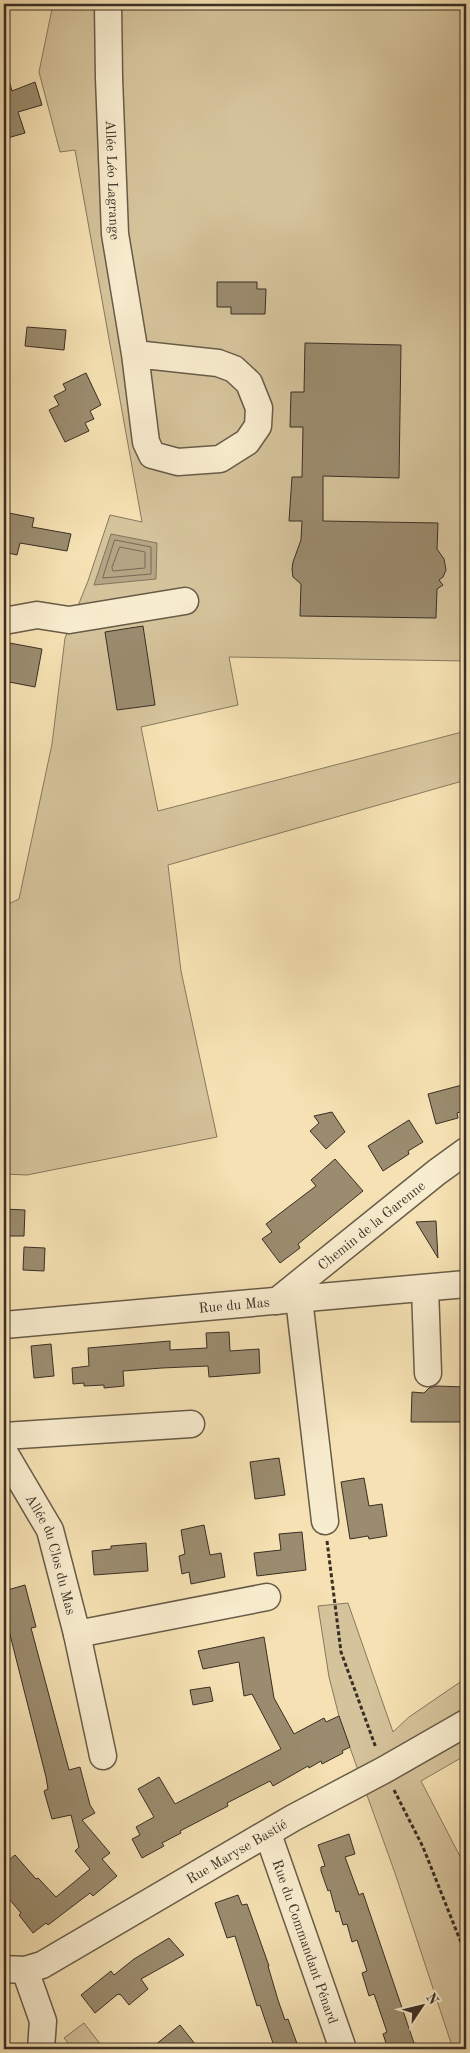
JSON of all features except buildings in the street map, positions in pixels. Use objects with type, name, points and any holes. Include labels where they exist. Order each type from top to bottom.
[{"type":"street","name":"Allée Léo Lagrange","points":[[108,4],[115,234],[135,354],[146,442],[152,455],[178,462],[220,459],[247,442],[258,426],[259,408],[249,383],[234,369],[218,363],[135,354]]},
{"type":"street","points":[[4,620],[37,615],[69,620],[185,601]]},
{"type":"street","name":"Chemin de la Garenne","points":[[288,1300],[437,1172],[466,1151]]},
{"type":"street","name":"Rue du Mas","points":[[4,1325],[466,1284]]},
{"type":"street","points":[[425,1288],[428,1373]]},
{"type":"street","points":[[288,1300],[325,1521]]},
{"type":"street","points":[[4,1436],[191,1424]]},
{"type":"street","name":"Allée du Clos du Mas","points":[[4,1452],[50,1530],[77,1634],[103,1756]]},
{"type":"street","name":"Allée du Clos du Mas","points":[[77,1634],[267,1597]]},
{"type":"street","name":"Rue Maryse Bastié","points":[[15,1970],[42,1965],[268,1834],[466,1723]]},
{"type":"street","name":"Rue du Commandant Pénard","points":[[268,1834],[343,2049]]},
{"type":"street","points":[[15,1970],[43,2021],[41,2049]]},
{"type":"path","points":[[325,1521],[341,1652],[384,1770],[423,1847],[466,1955]]},
{"type":"shaded area","points":[[53,4],[466,4],[466,661],[229,657],[238,705],[141,727],[158,811],[466,731],[466,780],[168,865],[181,971],[217,1137],[27,1175],[4,1174],[4,906],[19,899],[52,744],[65,638],[88,581],[110,515],[142,522],[75,150],[60,152],[39,72]]},
{"type":"shaded area","points":[[348,1603],[393,1732],[409,1717],[466,1678],[466,1755],[421,1781],[466,1868],[466,2049],[453,2049],[395,1873],[340,1720],[329,1677],[318,1606]]},
{"type":"shaded area","points":[[84,2023],[104,2049],[73,2049],[64,2038]]},
{"type":"water","points":[[111,534],[157,543],[156,579],[94,585]]}]
